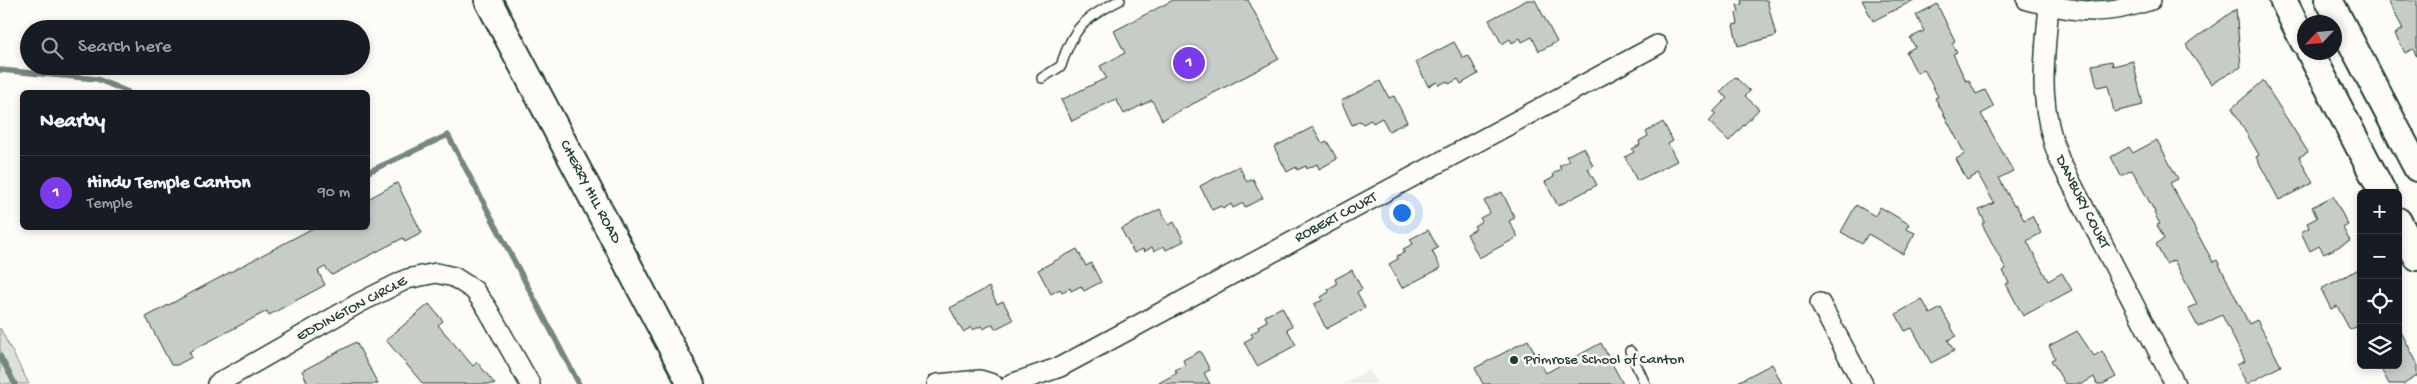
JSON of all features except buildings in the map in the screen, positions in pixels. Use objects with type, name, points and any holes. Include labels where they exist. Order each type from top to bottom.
[{"type":"main road","name":"CHERRY HILL ROAD","points":[[488,0],[691,384]]},
{"type":"main road","points":[[2282,0],[2297,28]]},
{"type":"main road","points":[[2342,28],[2417,168]]},
{"type":"main road","points":[[2314,60],[2382,189]]},
{"type":"main road","points":[[2402,229],[2417,257]]},
{"type":"street","points":[[2027,0],[2078,12],[2112,10],[2151,0]]},
{"type":"street","name":"DANBURY COURT","points":[[2049,6],[2043,81],[2045,108],[2053,142],[2060,161],[2175,384]]},
{"type":"street","name":"ROBERT COURT","points":[[1011,384],[1060,366],[1657,45]]},
{"type":"street","name":"EDDINGTON CIRCLE","points":[[217,384],[359,303],[407,279],[436,273],[454,277],[474,290],[487,308],[530,384]]},
{"type":"street","points":[[1820,303],[1863,384]]},
{"type":"street","points":[[937,384],[980,380],[992,384]]},
{"type":"lane","points":[[1042,78],[1062,66],[1066,50],[1082,23],[1120,0]]},
{"type":"lane","points":[[1630,351],[1645,384]]},
{"type":"shaded area","points":[[0,328],[29,384],[0,384]]},
{"type":"shaded area","points":[[1369,370],[1377,384],[1343,384]]},
{"type":"waterway","points":[[0,70],[20,72]]},
{"type":"waterway","points":[[54,75],[97,79],[123,90]]},
{"type":"waterway","points":[[370,171],[448,135],[579,384]]},
{"type":"waterway","points":[[0,356],[15,384]]},
{"type":"place","name":"Hindu Temple Canton","points":[[1189,63]]},
{"type":"place","name":"Primrose School of Canton","points":[[1514,360]]}]
